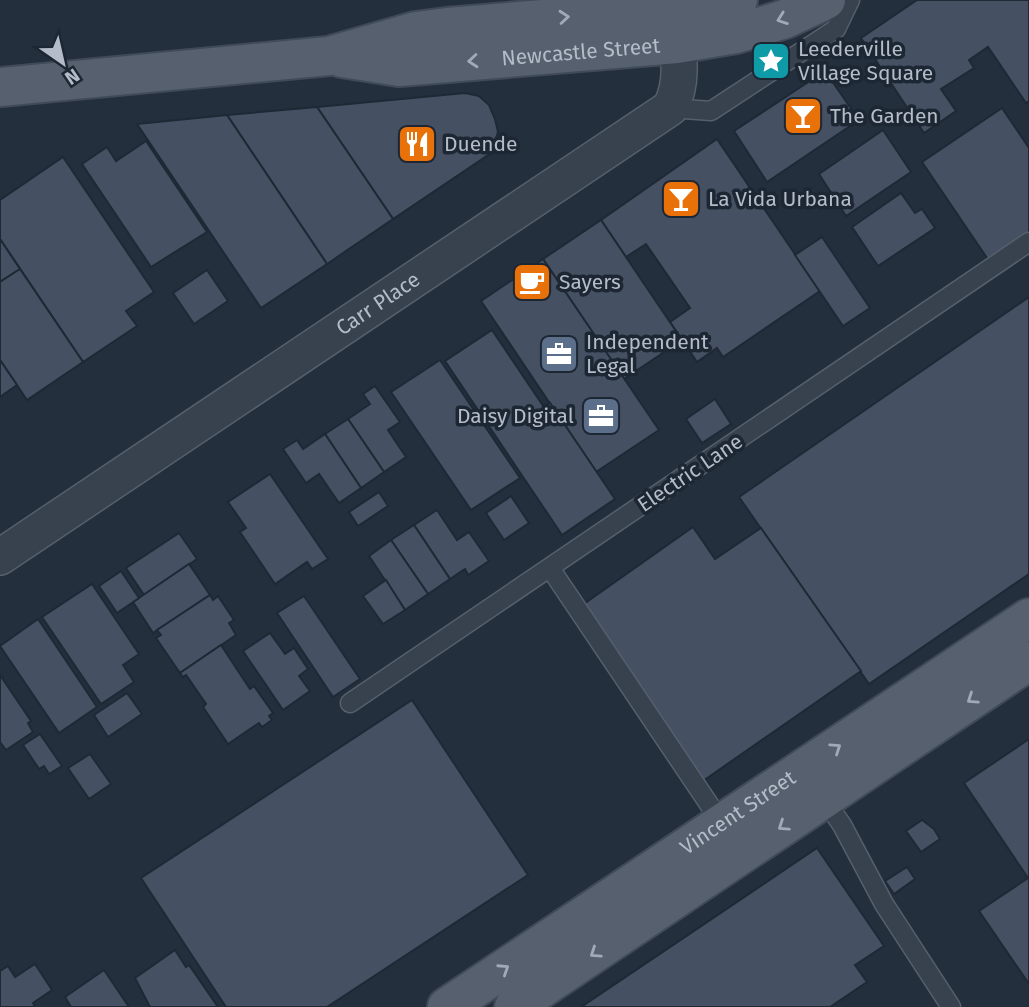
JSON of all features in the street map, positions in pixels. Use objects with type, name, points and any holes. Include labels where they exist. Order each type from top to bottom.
[{"type":"main road","name":"Newcastle Street","points":[[0,87],[329,56],[400,67],[675,26],[738,0]]},
{"type":"main road","name":"Newcastle Street","points":[[675,26],[736,34],[785,19],[826,0]]},
{"type":"main road","name":"Vincent Street","points":[[514,1007],[813,784],[1029,618]]},
{"type":"main road","name":"Vincent Street","points":[[447,1007],[723,825],[813,784],[1029,661]]},
{"type":"street","points":[[670,108],[678,94],[680,71],[675,26]]},
{"type":"street","name":"Carr Place","points":[[0,557],[670,108]]},
{"type":"lane","points":[[670,108],[710,111],[836,29],[850,0]]},
{"type":"lane","name":"Electric Lane","points":[[350,703],[1029,242]]},
{"type":"lane","points":[[550,568],[723,825]]},
{"type":"lane","points":[[813,784],[842,825],[884,904],[951,1007]]},
{"type":"building","points":[[917,0],[1029,0],[1029,101],[1026,103],[988,47],[969,60],[974,68],[941,89],[956,111],[924,133],[861,38]]},
{"type":"building","points":[[825,71],[859,120],[767,182],[734,131]]},
{"type":"building","points":[[465,93],[479,96],[489,105],[498,132],[491,153],[393,219],[317,107]]},
{"type":"building","points":[[317,107],[393,219],[327,264],[227,115]]},
{"type":"building","points":[[1002,108],[1029,148],[1029,234],[989,261],[922,162]]},
{"type":"building","points":[[227,115],[327,264],[261,308],[137,124]]},
{"type":"building","points":[[883,130],[911,172],[846,216],[819,174]]},
{"type":"building","points":[[717,139],[820,291],[723,357],[717,348],[697,362],[670,322],[690,308],[646,244],[626,257],[601,220]]},
{"type":"building","points":[[146,141],[207,232],[151,267],[82,164],[107,147],[116,161]]},
{"type":"building","points":[[63,157],[154,292],[126,311],[137,326],[83,362],[0,239],[0,200]]},
{"type":"building","points":[[901,193],[915,213],[922,209],[935,228],[878,266],[852,227]]},
{"type":"building","points":[[601,220],[682,340],[624,379],[543,259]]},
{"type":"building","points":[[822,237],[870,308],[843,326],[795,255]]},
{"type":"building","points":[[0,239],[20,269],[0,282]]},
{"type":"building","points":[[543,259],[659,430],[596,472],[481,301]]},
{"type":"building","points":[[20,269],[83,362],[27,400],[0,360],[0,282]]},
{"type":"building","points":[[207,270],[228,301],[194,324],[173,293]]},
{"type":"building","points":[[1029,297],[1029,574],[869,684],[739,497]]},
{"type":"building","points":[[492,330],[544,407],[550,403],[615,499],[562,535],[445,361]]},
{"type":"building","points":[[0,360],[17,385],[0,397]]},
{"type":"building","points":[[440,360],[520,478],[471,510],[391,392]]},
{"type":"building","points":[[375,386],[400,422],[388,430],[406,457],[384,472],[348,419],[370,404],[363,394]]},
{"type":"building","points":[[715,399],[731,424],[702,443],[686,419]]},
{"type":"building","points":[[348,419],[384,472],[361,488],[325,434]]},
{"type":"building","points":[[325,434],[361,488],[339,503],[319,474],[306,483],[283,449],[297,440],[303,449]]},
{"type":"building","points":[[270,474],[328,559],[312,569],[307,562],[275,584],[240,532],[246,528],[228,502]]},
{"type":"building","points":[[379,492],[388,506],[358,526],[349,512]]},
{"type":"building","points":[[511,496],[529,523],[504,540],[486,513]]},
{"type":"building","points":[[437,510],[457,540],[469,532],[489,561],[468,575],[465,569],[450,579],[414,525]]},
{"type":"building","points":[[414,525],[450,579],[428,594],[391,540]]},
{"type":"building","points":[[693,527],[715,559],[761,528],[861,671],[703,781],[581,606]]},
{"type":"building","points":[[179,533],[197,559],[144,595],[126,568]]},
{"type":"building","points":[[391,540],[428,594],[405,610],[369,556]]},
{"type":"building","points":[[189,564],[210,595],[153,633],[133,602]]},
{"type":"building","points":[[121,571],[139,598],[117,613],[99,586]]},
{"type":"building","points":[[386,580],[405,610],[383,624],[363,596]]},
{"type":"building","points":[[92,584],[139,654],[123,665],[134,682],[101,704],[42,617]]},
{"type":"building","points":[[210,595],[213,600],[218,596],[234,620],[229,623],[236,635],[180,673],[156,638],[161,635],[157,630]]},
{"type":"building","points":[[304,596],[360,679],[333,697],[277,613]]},
{"type":"building","points":[[38,619],[97,707],[59,733],[0,646]]},
{"type":"building","points":[[270,633],[285,654],[294,648],[308,669],[299,676],[310,691],[283,710],[243,651]]},
{"type":"building","points":[[221,645],[250,689],[254,686],[273,713],[269,716],[272,720],[262,727],[259,723],[228,744],[203,707],[206,704],[186,675],[183,677],[180,673]]},
{"type":"building","points":[[0,675],[31,721],[28,723],[33,732],[6,750],[0,742]]},
{"type":"building","points":[[127,693],[142,714],[108,737],[94,715]]},
{"type":"building","points":[[412,700],[528,875],[327,1007],[226,1007],[141,878]]},
{"type":"building","points":[[40,734],[62,766],[49,774],[44,766],[39,769],[23,745]]},
{"type":"building","points":[[1029,739],[1029,984],[979,911],[1028,878],[964,783]]},
{"type":"building","points":[[90,754],[111,784],[89,799],[68,768]]},
{"type":"building","points":[[922,820],[934,829],[940,839],[921,852],[906,831]]},
{"type":"building","points":[[817,848],[884,946],[855,965],[867,982],[830,1007],[581,1007]]},
{"type":"building","points":[[907,867],[915,879],[894,894],[885,881]]},
{"type":"building","points":[[175,950],[186,967],[189,965],[218,1007],[150,1007],[135,978]]},
{"type":"building","points":[[35,964],[52,990],[33,1003],[35,1007],[0,1007],[0,971],[8,966],[15,977]]},
{"type":"building","points":[[104,970],[129,1007],[71,1007],[65,997]]},
{"type":"place","name":"Leederville Village Square","points":[[771,61]]},
{"type":"place","name":"The Garden","points":[[803,116]]},
{"type":"place","name":"Duende","points":[[417,144]]},
{"type":"place","name":"La Vida Urbana","points":[[681,199]]},
{"type":"place","name":"Sayers","points":[[532,282]]},
{"type":"place","name":"Independent Legal","points":[[559,354]]},
{"type":"place","name":"Daisy Digital","points":[[601,416]]}]
